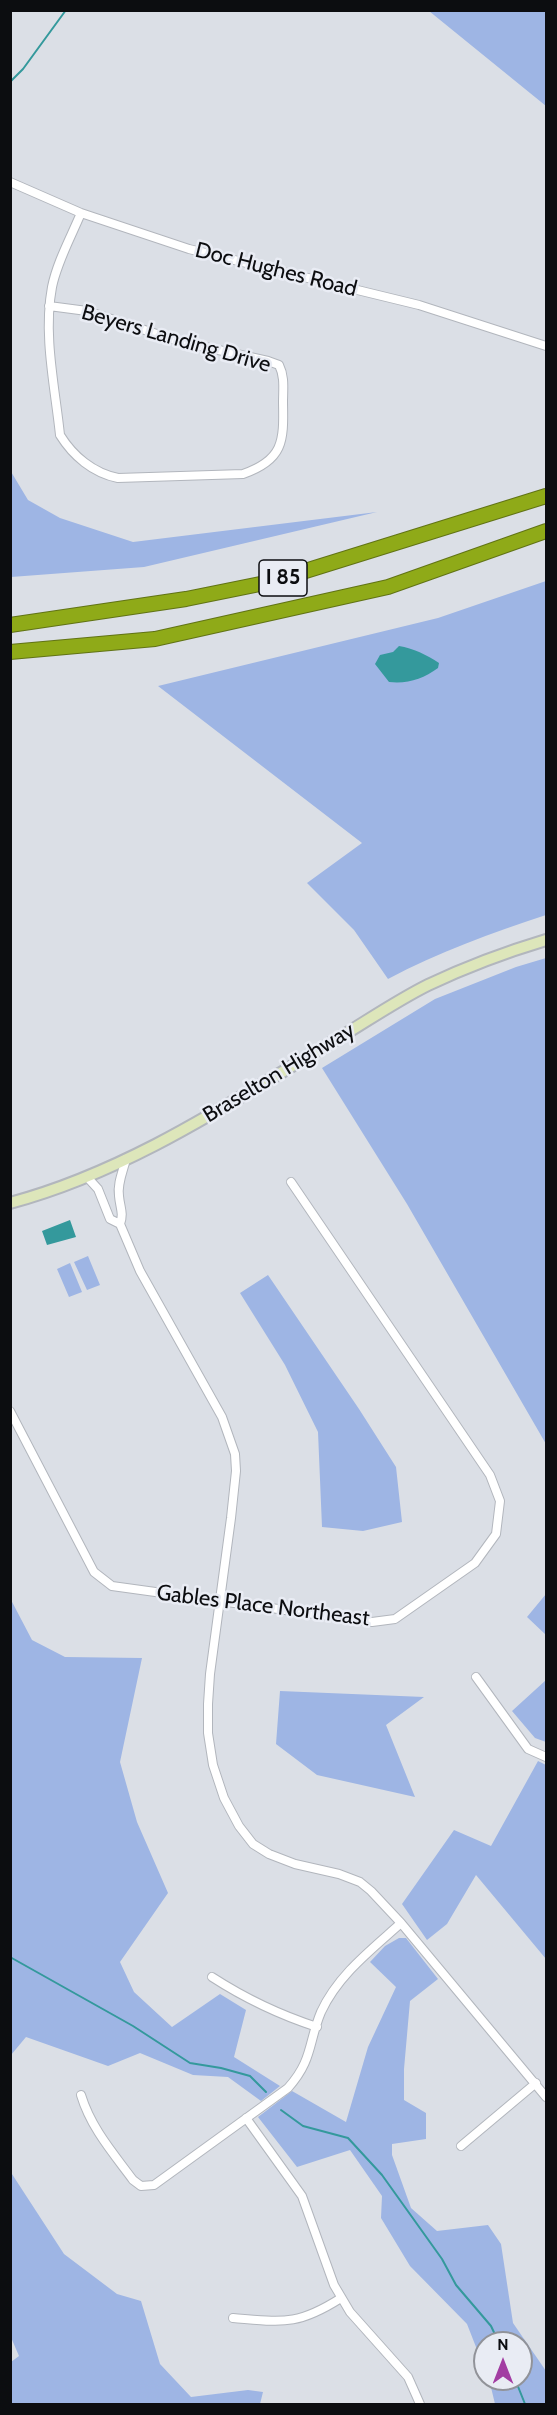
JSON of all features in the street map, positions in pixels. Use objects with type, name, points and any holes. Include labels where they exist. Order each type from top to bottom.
[{"type":"highway","name":"I 85","points":[[10,625],[186,599],[270,582],[546,496]]},
{"type":"highway","name":"I 85","points":[[10,652],[155,639],[376,590],[546,531]]},
{"type":"main road","name":"Braselton Highway","points":[[10,1203],[49,1192],[126,1159],[199,1122],[428,986],[504,953],[546,940]]},
{"type":"street","name":"Doc Hughes Road","points":[[10,183],[81,213],[199,251],[419,305],[546,346]]},
{"type":"street","name":"Beyers Landing Drive","points":[[49,306],[109,317],[178,341],[279,365],[283,374],[284,429],[274,456],[261,467],[243,474],[118,478],[103,475],[69,449],[60,435],[48,329],[49,306],[52,284],[81,213]]},
{"type":"street","points":[[120,1224],[124,1214],[119,1195],[120,1178],[126,1159]]},
{"type":"street","points":[[87,1177],[98,1189],[110,1219],[120,1224],[140,1271],[222,1417],[235,1454],[236,1471],[231,1518],[210,1674],[208,1733],[213,1765],[224,1798],[239,1826],[253,1844],[268,1854],[360,1882],[371,1891],[546,2097]]},
{"type":"street","name":"Gables Place Northeast","points":[[10,1411],[94,1572],[112,1586],[372,1622],[395,1619],[475,1563],[496,1534],[500,1501],[490,1475],[291,1182]]},
{"type":"street","points":[[477,1677],[528,1749],[546,1757]]},
{"type":"street","points":[[81,2095],[86,2114],[94,2129],[133,2180],[141,2186],[154,2185],[288,2088],[301,2073],[320,2014],[333,1990],[355,1965],[400,1923]]},
{"type":"street","points":[[212,1977],[244,1998],[284,2016],[317,2026]]},
{"type":"street","points":[[461,2146],[536,2084]]},
{"type":"street","points":[[246,2118],[295,2182],[303,2196],[334,2285],[341,2298],[350,2312],[408,2377],[420,2404]]},
{"type":"street","points":[[233,2318],[282,2322],[303,2319],[341,2298]]},
{"type":"shaded area","points":[[429,11],[546,11],[546,106]]},
{"type":"shaded area","points":[[10,470],[28,500],[60,518],[133,542],[377,512],[144,567],[11,577]]},
{"type":"shaded area","points":[[546,581],[546,915],[485,936],[388,979],[354,930],[307,883],[362,843],[158,686],[438,618]]},
{"type":"shaded area","points":[[399,646],[430,657],[439,663],[438,668],[415,680],[389,682],[375,664],[380,655],[393,652]]},
{"type":"shaded area","points":[[546,958],[546,1444],[407,1204],[322,1068],[435,999],[516,967]]},
{"type":"shaded area","points":[[70,1220],[76,1237],[47,1245],[42,1231]]},
{"type":"shaded area","points":[[88,1256],[100,1285],[87,1290],[74,1262]]},
{"type":"shaded area","points":[[70,1263],[82,1292],[69,1297],[57,1269]]},
{"type":"shaded area","points":[[268,1275],[396,1467],[402,1522],[363,1531],[322,1527],[318,1432],[285,1365],[240,1293]]},
{"type":"shaded area","points":[[546,1594],[546,1635],[527,1617]]},
{"type":"shaded area","points":[[10,1598],[32,1640],[65,1657],[142,1658],[120,1762],[137,1822],[168,1893],[120,1962],[134,1992],[172,2027],[220,1994],[246,2010],[234,2057],[280,2086],[261,2101],[228,2077],[193,2075],[140,2053],[108,2066],[26,2037],[11,2055]]},
{"type":"shaded area","points":[[546,1680],[546,1742],[535,1738],[512,1711]]},
{"type":"shaded area","points":[[280,1691],[424,1697],[386,1725],[415,1797],[317,1775],[276,1744]]},
{"type":"shaded area","points":[[538,1761],[546,1765],[546,1959],[476,1875],[447,1924],[427,1940],[402,1904],[454,1830],[491,1846]]},
{"type":"shaded area","points":[[399,1938],[406,1938],[438,1979],[410,2001],[404,2069],[404,2100],[426,2113],[426,2139],[392,2144],[392,2155],[411,2208],[437,2231],[488,2225],[501,2244],[513,2323],[518,2331],[473,2331],[473,2339],[467,2324],[410,2266],[381,2218],[382,2196],[350,2150],[297,2167],[258,2117],[292,2091],[346,2122],[368,2047],[396,1987],[370,1962],[385,1946]]},
{"type":"shaded area","points":[[10,2171],[64,2254],[117,2294],[141,2301],[160,2364],[191,2397],[248,2390],[263,2392],[260,2404],[11,2404],[11,2362],[19,2356],[10,2335]]},
{"type":"shaded area","points":[[533,2352],[546,2371],[546,2404],[495,2404],[492,2391],[533,2391]]},
{"type":"waterway","points":[[10,82],[23,69],[66,10]]},
{"type":"waterway","points":[[10,1957],[133,2026],[190,2063],[250,2076],[266,2092]]},
{"type":"waterway","points":[[281,2110],[303,2126],[348,2138],[382,2175],[442,2259],[456,2285],[493,2331]]},
{"type":"waterway","points":[[520,2391],[525,2404]]}]
